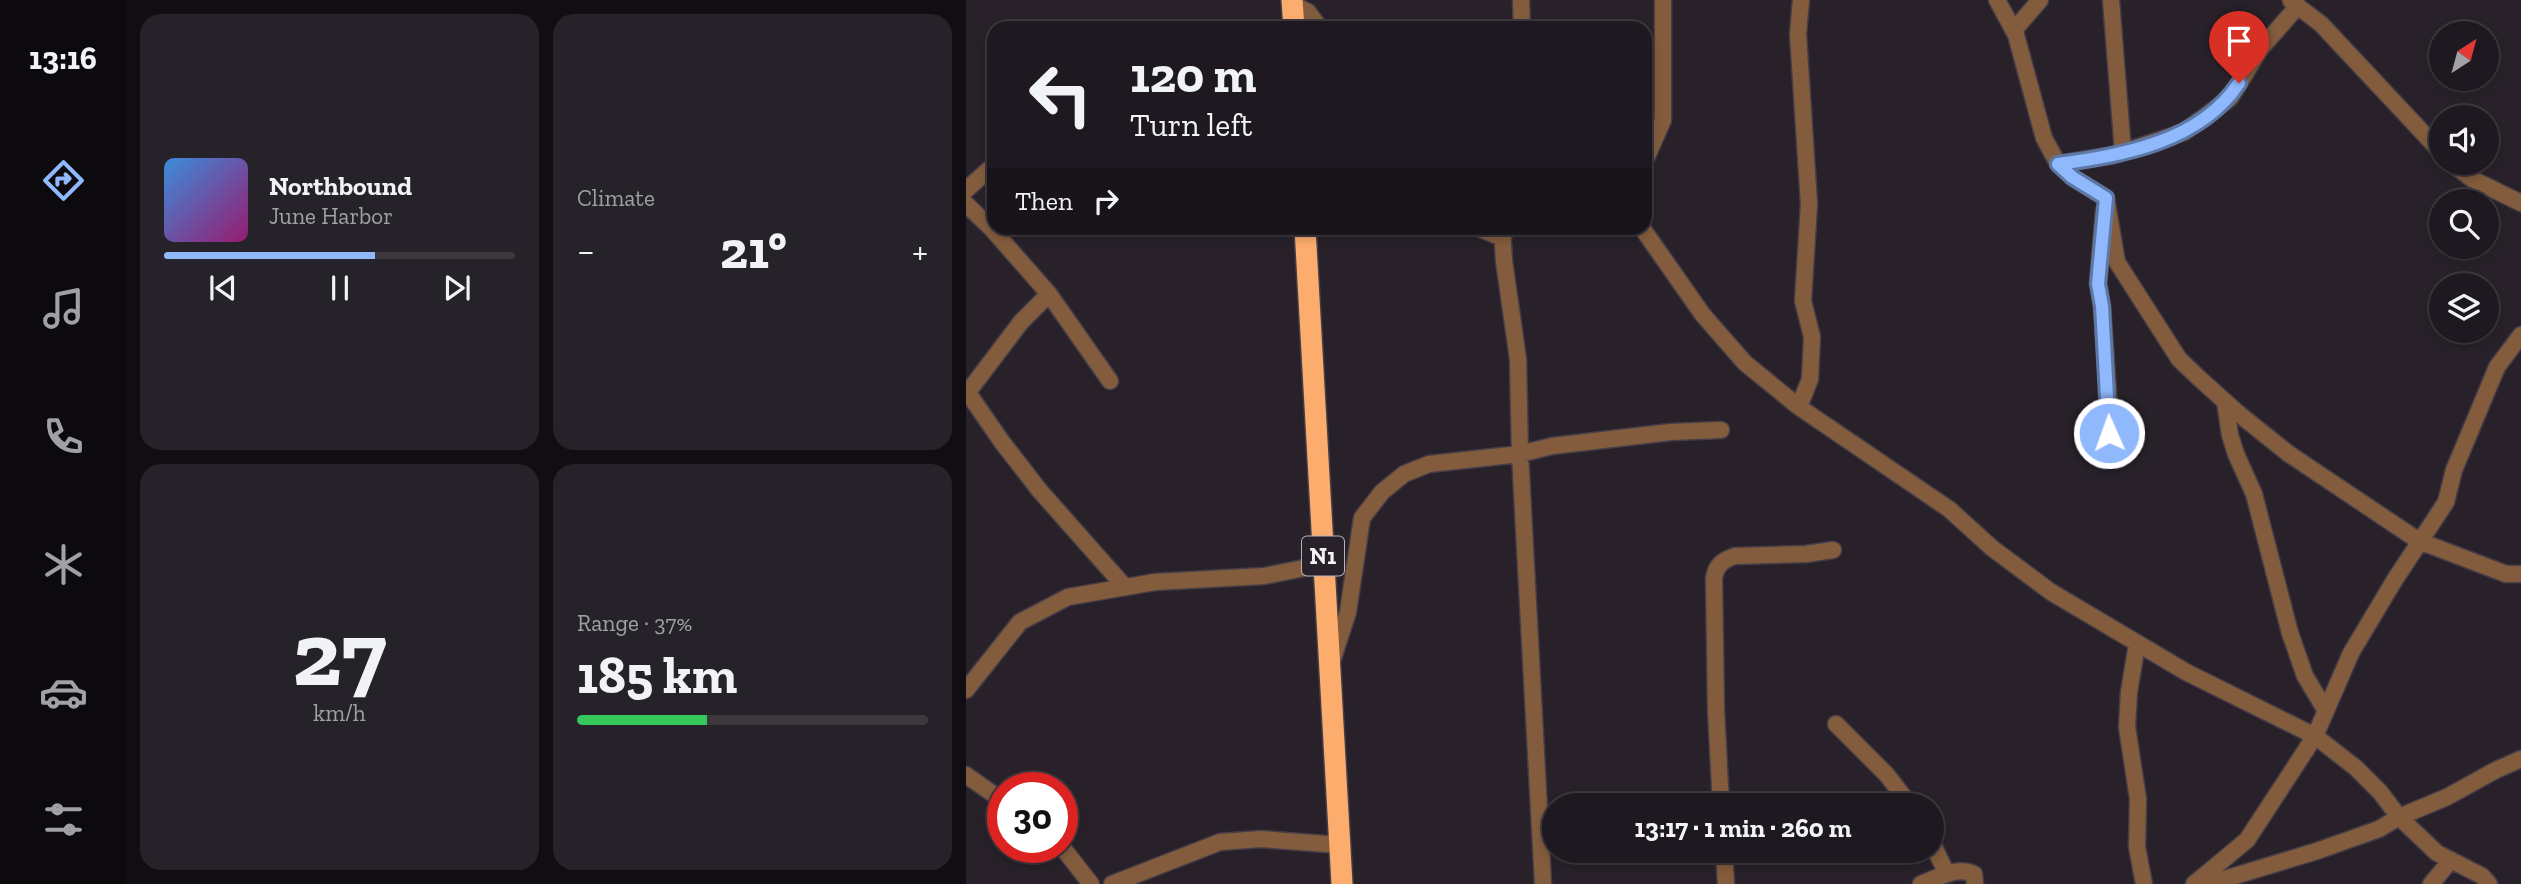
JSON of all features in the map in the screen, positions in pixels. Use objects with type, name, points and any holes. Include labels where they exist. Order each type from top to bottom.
[{"type":"highway","points":[[1292,2],[1293,21]]},
{"type":"highway","name":"N1","points":[[1305,235],[1342,884]]},
{"type":"street","points":[[1521,0],[1522,21]]},
{"type":"street","points":[[1652,144],[1662,120],[1662,0]]},
{"type":"street","points":[[1800,407],[1810,379],[1812,337],[1803,301],[1809,204],[1798,34],[1801,0]]},
{"type":"street","points":[[1997,0],[2014,30],[2044,138],[2058,164],[2072,177],[2106,198],[2117,262],[2179,359],[2225,402],[2289,454],[2419,541],[2506,574],[2521,574]]},
{"type":"street","points":[[2014,30],[2040,0]]},
{"type":"street","points":[[2111,0],[2123,152]]},
{"type":"street","points":[[1292,2],[1308,12],[1315,21]]},
{"type":"street","points":[[2058,164],[2123,152],[2184,132],[2207,117],[2230,98],[2293,3],[2321,24],[2429,139]]},
{"type":"street","points":[[966,190],[987,170]]},
{"type":"street","points":[[2467,175],[2521,203]]},
{"type":"street","points":[[2106,198],[2098,284],[2102,306],[2112,450]]},
{"type":"street","points":[[966,204],[987,224]]},
{"type":"street","points":[[997,235],[1048,293],[1110,381]]},
{"type":"street","points":[[1502,235],[1518,359],[1520,454],[1544,884]]},
{"type":"street","points":[[1647,235],[1711,325],[1745,363],[1800,407],[1949,509],[1992,548],[2051,592],[2186,672],[2315,736],[2356,768],[2380,792],[2399,817],[2437,853],[2482,876],[2489,884]]},
{"type":"street","points":[[1048,293],[1021,322],[967,391],[1040,491],[1125,587]]},
{"type":"street","points":[[2194,884],[2247,840],[2315,736],[2351,653],[2446,502],[2454,470],[2497,367],[2521,335]]},
{"type":"street","points":[[2225,402],[2235,454],[2254,494],[2290,633],[2305,676],[2326,711]]},
{"type":"street","points":[[1330,668],[1348,612],[1362,518],[1372,503],[1404,474],[1429,464],[1520,454],[1552,446],[1671,432],[1721,430]]},
{"type":"street","points":[[1720,793],[1716,710],[1715,572],[1718,565],[1735,556],[1806,554],[1833,550]]},
{"type":"street","points":[[966,691],[1020,622],[1068,597],[1155,582],[1264,576],[1324,564]]},
{"type":"street","points":[[2137,644],[2129,692],[2127,727],[2138,799],[2137,847],[2144,884]]},
{"type":"street","points":[[1836,724],[1887,775],[1901,793]]},
{"type":"street","points":[[2208,884],[2379,829],[2521,759]]},
{"type":"street","points":[[966,775],[987,790]]},
{"type":"street","points":[[1112,884],[1220,842],[1261,839],[1340,845]]},
{"type":"street","points":[[2431,884],[2451,860]]},
{"type":"street","points":[[1075,863],[1091,884]]},
{"type":"street","points":[[1725,863],[1726,884]]},
{"type":"street","points":[[1942,863],[1947,874]]},
{"type":"street","points":[[1921,884],[1947,874],[1970,872],[1974,874],[1975,884]]},
{"type":"route","points":[[2109,433],[2102,306],[2098,284],[2106,198],[2072,177],[2058,164],[2114,155],[2184,132],[2230,98],[2239,83]]}]
